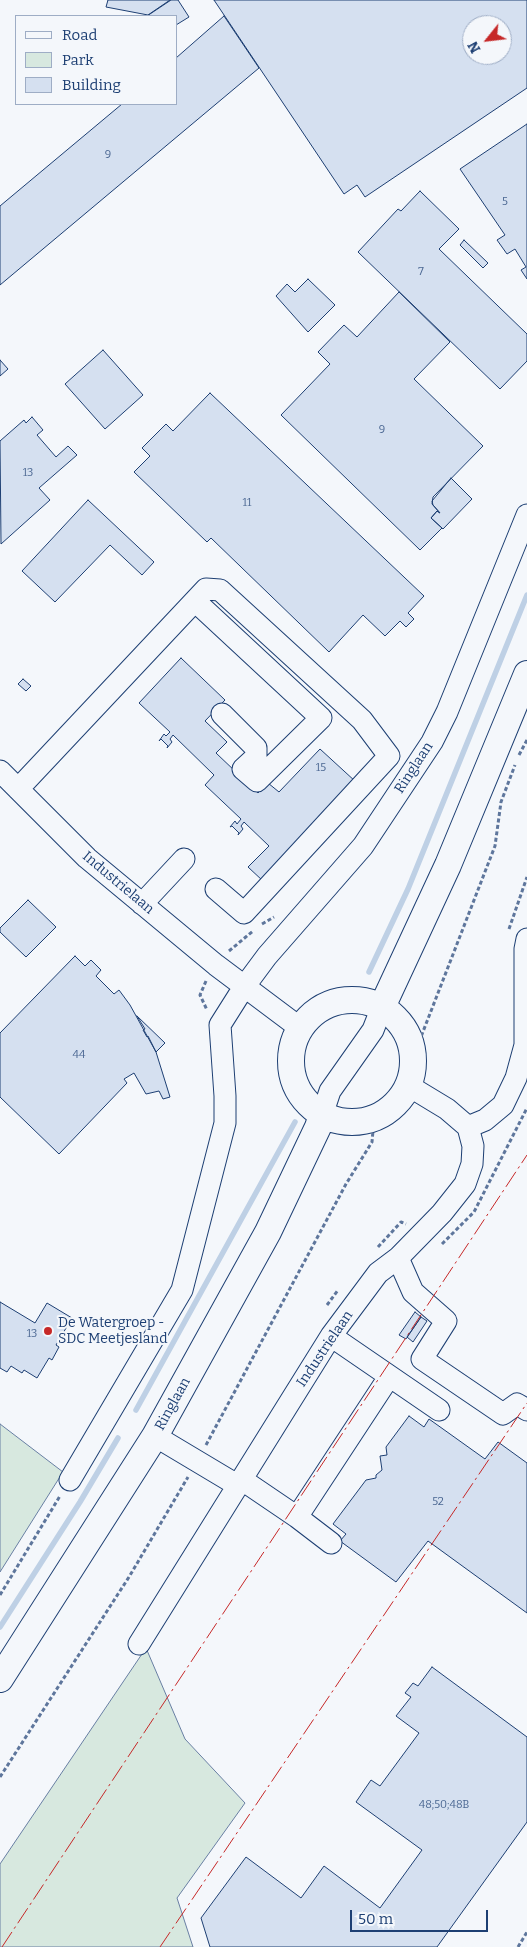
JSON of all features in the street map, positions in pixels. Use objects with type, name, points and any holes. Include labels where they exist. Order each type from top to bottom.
[{"type":"main road","points":[[382,1007],[448,865],[527,674]]},
{"type":"main road","points":[[356,999],[382,1007],[395,1017],[408,1033],[413,1049],[414,1069],[409,1086],[400,1100],[389,1111],[374,1119],[355,1123],[339,1121],[322,1115],[310,1106],[296,1087],[292,1072],[291,1056],[300,1028],[314,1012],[333,1002],[356,999]]},
{"type":"main road","name":"Ringlaan","points":[[0,1679],[155,1436],[268,1232],[322,1115]]},
{"type":"street","name":"Ringlaan","points":[[244,987],[267,956],[363,846],[432,742],[447,712],[527,515]]},
{"type":"street","points":[[18,789],[206,589],[220,590],[362,720],[389,756],[244,912],[216,889]]},
{"type":"street","points":[[195,600],[321,718],[257,781],[243,769],[256,757],[256,748],[222,714]]},
{"type":"street","name":"Industrielaan","points":[[0,771],[87,858],[244,987],[300,1028]]},
{"type":"street","points":[[142,904],[184,859]]},
{"type":"street","points":[[409,1086],[447,1109],[468,1127],[485,1120],[503,1105],[516,1078],[524,1045],[527,939]]},
{"type":"street","points":[[70,1480],[182,1290],[225,1123],[220,1025],[244,987]]},
{"type":"street","points":[[322,1115],[330,1091],[373,1030],[382,1007]]},
{"type":"street","name":"Industrielaan","points":[[139,1644],[331,1336],[378,1273],[398,1258],[442,1213],[465,1184],[472,1164],[474,1146],[468,1127]]},
{"type":"street","points":[[398,1258],[413,1292],[446,1321],[422,1359],[503,1414],[517,1404],[527,1410]]},
{"type":"street","points":[[331,1336],[438,1410]]},
{"type":"street","points":[[297,1517],[389,1377]]},
{"type":"street","points":[[155,1436],[239,1482],[297,1517],[331,1543]]},
{"type":"path","points":[[419,1042],[495,846],[501,802],[527,740]]},
{"type":"path","points":[[0,1595],[70,1480]]},
{"type":"path","points":[[518,1947],[527,1932]]},
{"type":"green space","points":[[0,1424],[63,1472],[0,1572]]},
{"type":"green space","points":[[146,1648],[185,1739],[245,1803],[177,1898],[193,1947],[0,1947],[0,1864]]},
{"type":"building","points":[[108,0],[170,0],[148,15],[106,7]]},
{"type":"building","points":[[171,0],[178,0],[189,17],[178,24],[178,15],[148,15]]},
{"type":"building","points":[[214,0],[527,0],[527,88],[365,197],[357,185],[344,194]]},
{"type":"building","points":[[224,16],[259,68],[0,285],[0,206],[121,105],[178,105],[178,56]]},
{"type":"building","points":[[527,124],[527,279],[521,270],[526,267],[515,249],[507,254],[497,240],[505,235],[460,169]]},
{"type":"building","points":[[420,191],[459,229],[439,249],[527,334],[527,361],[500,389],[358,252],[398,209],[401,211]]},
{"type":"building","points":[[464,240],[488,263],[483,268],[460,245]]},
{"type":"building","points":[[308,279],[335,305],[308,332],[276,296],[287,284],[295,292]]},
{"type":"building","points":[[399,292],[450,342],[414,379],[483,446],[433,497],[432,504],[440,513],[437,511],[431,518],[442,528],[420,550],[281,415],[330,364],[318,352],[344,325],[357,337]]},
{"type":"building","points":[[103,350],[143,395],[105,429],[65,384]]},
{"type":"building","points":[[0,360],[8,369],[0,376]]},
{"type":"building","points":[[210,393],[424,596],[408,613],[414,619],[406,627],[400,621],[385,636],[363,615],[329,652],[211,538],[207,542],[134,472],[150,456],[142,448],[166,424],[173,431]]},
{"type":"building","points":[[32,417],[43,430],[37,435],[56,457],[68,446],[77,455],[39,488],[50,500],[1,544],[0,441],[24,420],[26,423]]},
{"type":"building","points":[[451,478],[472,499],[443,529],[431,518],[437,511],[440,513],[432,501]]},
{"type":"building","points":[[88,500],[154,562],[142,575],[110,545],[55,602],[22,571]]},
{"type":"building","points":[[181,658],[225,700],[205,721],[227,742],[216,753],[258,793],[268,783],[279,792],[320,749],[356,782],[263,881],[248,867],[269,846],[244,822],[241,826],[243,829],[238,835],[239,833],[232,826],[230,827],[235,821],[237,824],[241,819],[205,785],[214,775],[173,735],[170,739],[172,742],[167,748],[168,746],[161,739],[159,741],[164,734],[166,736],[170,732],[139,703]]},
{"type":"building","points":[[23,679],[31,686],[26,691],[18,684]]},
{"type":"building","points":[[28,900],[56,927],[26,957],[0,932],[0,928]]},
{"type":"building","points":[[75,956],[85,966],[91,960],[101,970],[96,976],[114,994],[119,990],[130,1005],[156,1052],[170,1097],[163,1099],[159,1091],[146,1094],[134,1073],[124,1079],[127,1083],[59,1154],[0,1097],[0,1033]]},
{"type":"building","points":[[137,1016],[165,1043],[156,1052],[143,1030],[145,1029]]},
{"type":"building","points":[[0,1302],[35,1323],[47,1303],[72,1318],[56,1345],[59,1347],[52,1360],[49,1358],[37,1378],[24,1370],[22,1373],[11,1366],[7,1372],[0,1368]]},
{"type":"building","points":[[415,1312],[421,1317],[406,1339],[399,1335]]},
{"type":"building","points":[[421,1317],[427,1321],[413,1342],[407,1337]]},
{"type":"building","points":[[409,1416],[424,1427],[429,1419],[485,1459],[498,1442],[527,1463],[527,1613],[428,1541],[396,1582],[340,1541],[346,1534],[333,1524],[366,1480],[376,1478],[376,1475],[382,1470],[380,1456],[387,1455],[386,1447]]},
{"type":"building","points":[[432,1667],[527,1737],[527,1822],[437,1947],[210,1947],[201,1918],[246,1857],[301,1898],[324,1866],[380,1908],[422,1850],[356,1802],[371,1780],[380,1786],[419,1733],[396,1716],[411,1697],[405,1693],[413,1683],[418,1686]]},
{"type":"waterway","points":[[369,972],[408,889],[527,595]]},
{"type":"waterway","points":[[136,1410],[295,1122]]},
{"type":"waterway","points":[[0,1627],[80,1502],[118,1438]]},
{"type":"power","points":[[2,1947],[527,1155]]},
{"type":"power","points":[[160,1947],[527,1403]]},
{"type":"place","name":"De Watergroep - SDC Meetjesland","points":[[48,1331]]}]
